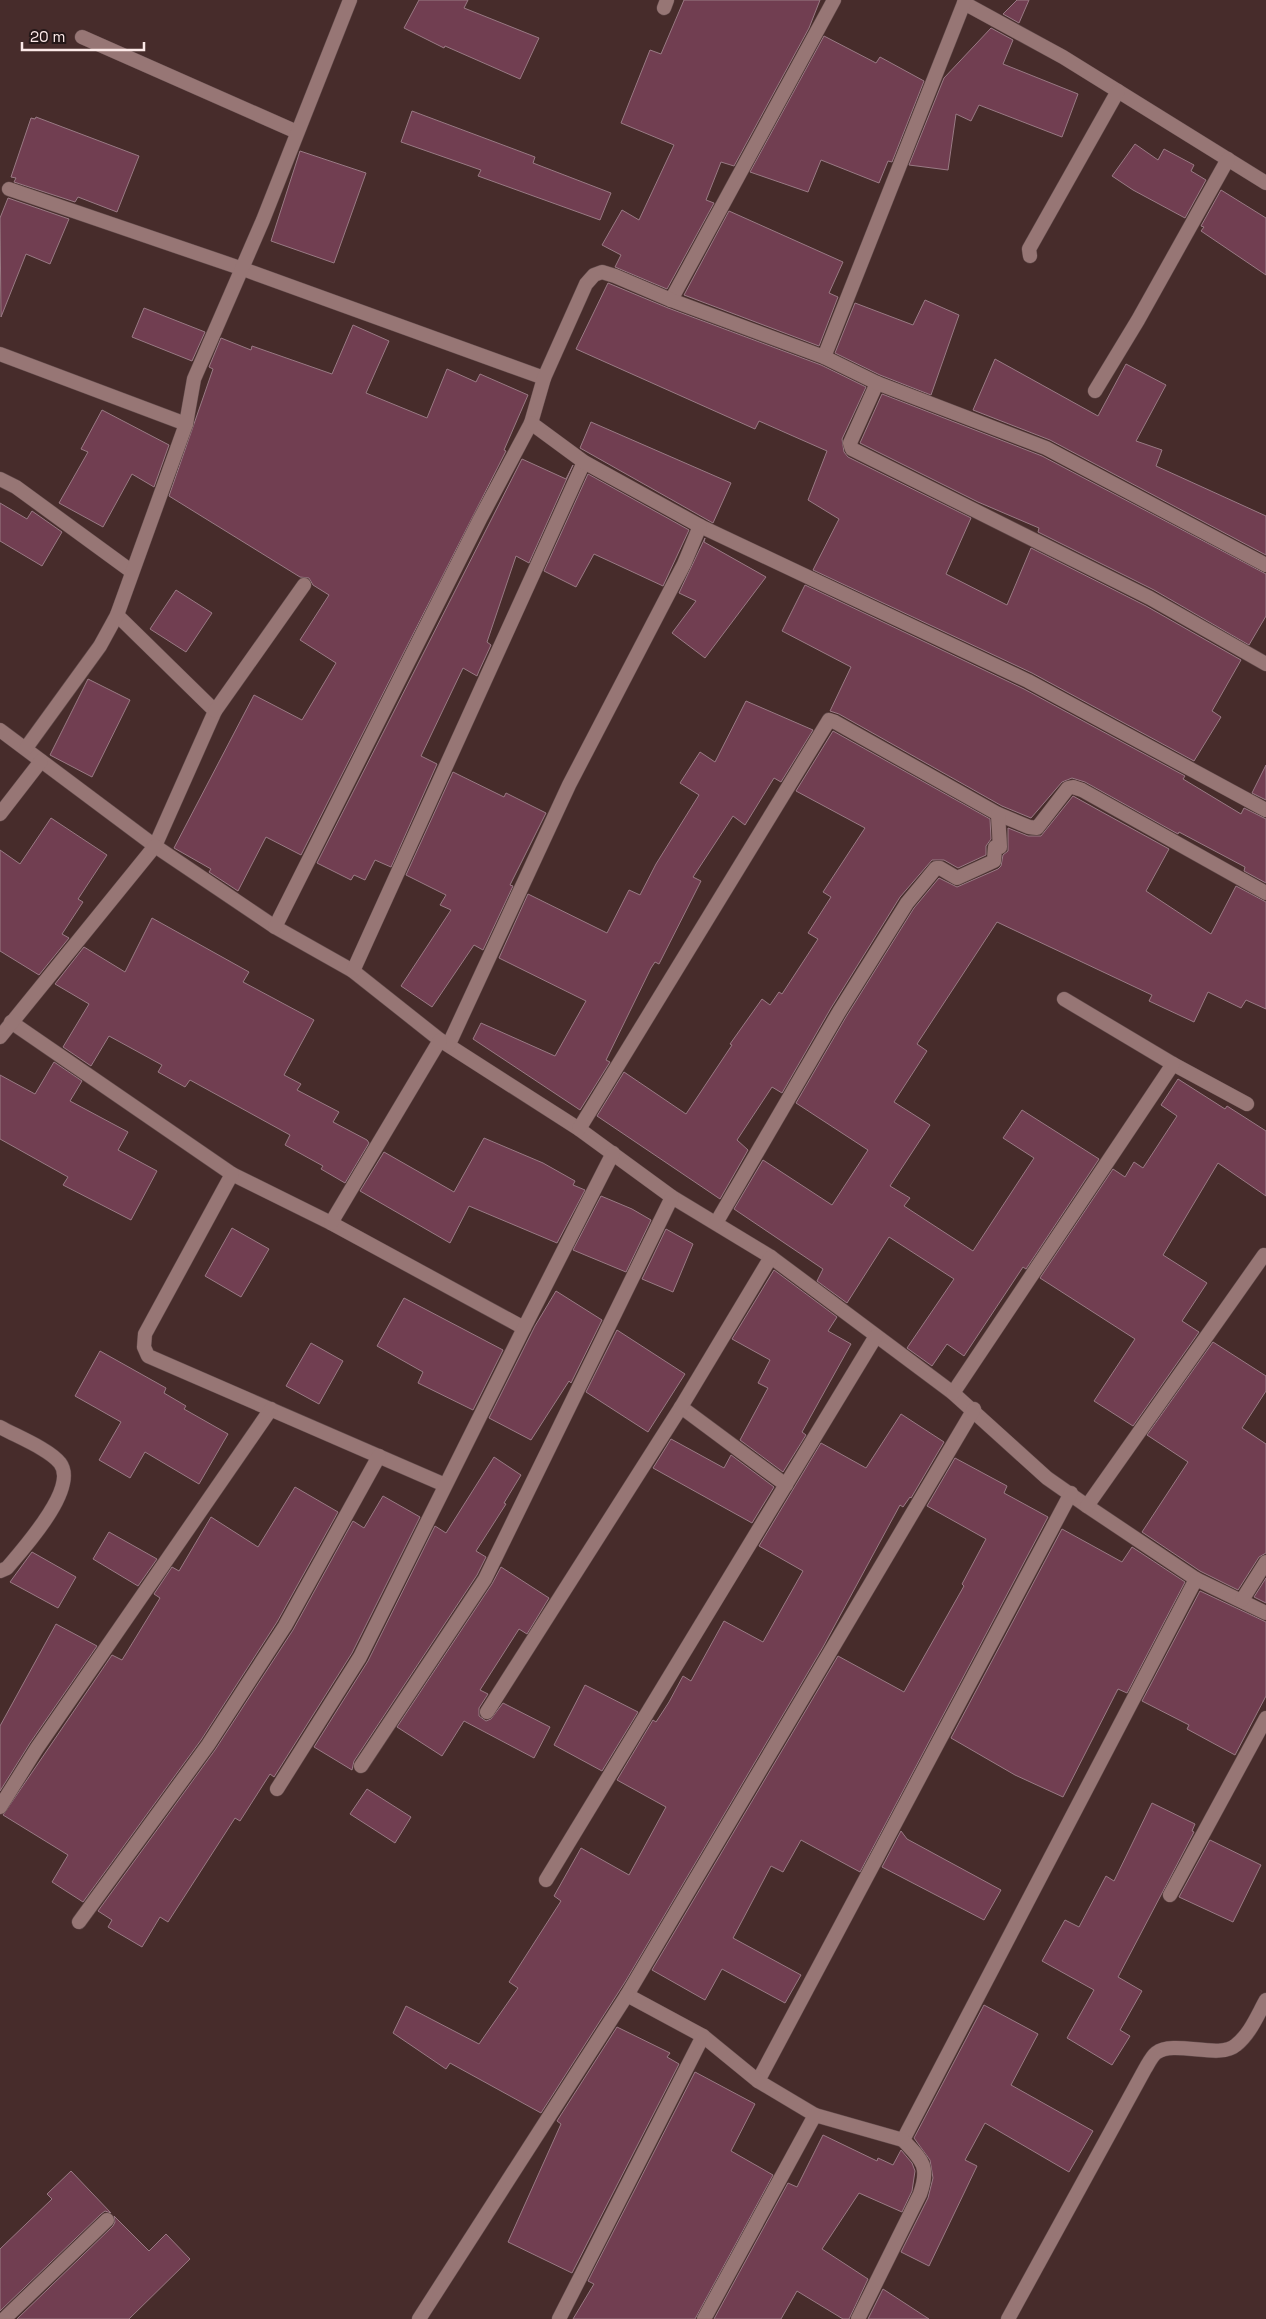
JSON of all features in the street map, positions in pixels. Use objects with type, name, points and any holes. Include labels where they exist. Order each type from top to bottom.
[{"type":"street","points":[[26,748],[100,646],[117,615],[186,424],[194,379],[243,270],[350,0]]},
{"type":"street","points":[[670,300],[834,0]]},
{"type":"street","points":[[824,357],[965,2],[1118,90],[1266,183]]},
{"type":"street","points":[[82,37],[297,132]]},
{"type":"street","points":[[1030,256],[1029,249],[1118,90]]},
{"type":"street","points":[[1095,390],[1138,320],[1228,159]]},
{"type":"street","points":[[10,189],[544,378]]},
{"type":"street","points":[[275,927],[480,519],[531,423],[544,378],[586,284],[594,275],[602,272],[670,300],[824,357],[877,383],[1046,448],[1266,566]]},
{"type":"street","points":[[0,354],[186,424]]},
{"type":"street","points":[[877,383],[850,443],[852,448],[1150,598],[1266,664]]},
{"type":"street","points":[[531,423],[584,462],[700,526],[1028,681],[1266,810]]},
{"type":"street","points":[[353,971],[584,462]]},
{"type":"street","points":[[0,480],[16,487],[132,571]]},
{"type":"street","points":[[331,1223],[444,1042],[569,785],[684,564],[700,526]]},
{"type":"street","points":[[0,1036],[155,846],[215,711],[304,585]]},
{"type":"street","points":[[117,615],[215,711]]},
{"type":"street","points":[[578,1129],[827,722],[835,722],[998,814],[1029,827],[1037,828],[1063,792],[1073,787],[1266,893]]},
{"type":"street","points":[[0,730],[155,846],[275,927],[353,971],[444,1042],[578,1129],[672,1197],[771,1257],[953,1392],[1048,1478],[1087,1506],[1196,1579],[1266,1613]]},
{"type":"street","points":[[0,814],[41,761]]},
{"type":"street","points":[[716,1222],[839,1012],[908,903],[936,868],[940,868],[957,878],[990,861],[994,861],[995,847],[1000,847],[998,814]]},
{"type":"street","points":[[1064,999],[1173,1064],[1247,1104]]},
{"type":"street","points":[[11,1022],[232,1174],[331,1223],[524,1328]]},
{"type":"street","points":[[953,1392],[1173,1064]]},
{"type":"street","points":[[277,1788],[360,1657],[445,1484],[613,1154]]},
{"type":"street","points":[[232,1174],[145,1334],[144,1347],[148,1356],[445,1484]]},
{"type":"street","points":[[361,1766],[484,1579],[672,1197]]},
{"type":"street","points":[[1087,1506],[1264,1255]]},
{"type":"street","points":[[487,1712],[681,1407],[771,1257]]},
{"type":"street","points":[[546,1880],[876,1336]]},
{"type":"street","points":[[681,1407],[786,1485]]},
{"type":"street","points":[[0,1807],[43,1740],[271,1409]]},
{"type":"street","points":[[419,2319],[627,1994],[974,1409]]},
{"type":"street","points":[[0,1427],[49,1454],[61,1464],[65,1476],[62,1493],[38,1529],[7,1568],[0,1571]]},
{"type":"street","points":[[79,1922],[208,1745],[280,1634],[379,1456]]},
{"type":"street","points":[[758,2081],[1071,1493]]},
{"type":"street","points":[[1242,1600],[1266,1562]]},
{"type":"street","points":[[903,2140],[1196,1579]]},
{"type":"street","points":[[1170,1895],[1266,1718]]},
{"type":"street","points":[[627,1994],[703,2036],[758,2081],[815,2115],[903,2140],[920,2158],[926,2177],[920,2194],[858,2319]]},
{"type":"street","points":[[1008,2319],[1156,2052],[1173,2047],[1211,2050],[1234,2047],[1248,2032],[1266,2000]]},
{"type":"street","points":[[559,2319],[703,2036]]},
{"type":"street","points":[[704,2319],[815,2115]]},
{"type":"street","points":[[4,2319],[107,2220]]},
{"type":"building","points":[[419,0],[468,0],[464,8],[539,38],[520,79],[445,46],[444,48],[404,28]]},
{"type":"building","points":[[684,0],[820,0],[809,28],[734,166],[721,162],[706,200],[714,203],[667,289],[615,267],[621,255],[602,245],[622,210],[639,220],[674,145],[621,123],[650,50],[661,54]]},
{"type":"building","points":[[1017,0],[1029,0],[1019,23],[1003,14]]},
{"type":"building","points":[[991,28],[1013,40],[1003,64],[1078,94],[1062,137],[979,105],[971,121],[956,114],[948,170],[909,165],[944,78]]},
{"type":"building","points":[[824,36],[876,63],[880,57],[924,81],[892,162],[888,161],[879,183],[821,160],[808,192],[750,172]]},
{"type":"building","points":[[412,111],[535,157],[533,163],[611,193],[600,220],[478,176],[481,170],[401,142]]},
{"type":"building","points":[[36,117],[139,156],[117,212],[78,197],[75,202],[14,182],[16,178],[11,177],[31,118],[35,119]]},
{"type":"building","points":[[1135,144],[1158,160],[1164,149],[1194,165],[1191,171],[1206,180],[1185,218],[1133,190],[1112,176]]},
{"type":"building","points":[[300,151],[366,173],[334,263],[271,241]]},
{"type":"building","points":[[1221,190],[1266,218],[1266,275],[1201,231],[1204,227],[1201,226]]},
{"type":"building","points":[[8,198],[69,219],[50,264],[26,254],[1,317],[0,218]]},
{"type":"building","points":[[729,211],[843,262],[829,293],[838,297],[819,346],[684,295]]},
{"type":"building","points":[[608,283],[668,308],[821,365],[866,387],[842,439],[844,452],[848,457],[971,518],[946,574],[1007,605],[1031,548],[1146,606],[1241,660],[1212,711],[1221,717],[1194,761],[1032,673],[813,570],[839,519],[808,500],[827,451],[759,421],[755,429],[576,349]]},
{"type":"building","points":[[925,300],[959,315],[931,395],[880,375],[835,353],[855,303],[913,325]]},
{"type":"building","points":[[144,308],[205,332],[192,361],[132,337]]},
{"type":"building","points":[[353,325],[389,341],[366,393],[427,418],[447,369],[476,382],[480,374],[528,395],[504,450],[506,451],[301,855],[266,837],[238,891],[209,872],[211,869],[174,848],[254,695],[302,720],[336,663],[300,640],[329,595],[313,585],[309,578],[300,577],[169,496],[213,369],[209,367],[221,338],[251,350],[252,346],[332,374]]},
{"type":"building","points":[[995,359],[1098,416],[1126,364],[1166,385],[1136,441],[1162,450],[1156,466],[1266,516],[1266,555],[1050,440],[973,410]]},
{"type":"building","points":[[882,394],[1042,456],[1266,574],[1266,616],[1249,645],[1154,590],[1038,532],[1039,528],[978,502],[860,443]]},
{"type":"building","points":[[102,410],[169,445],[154,487],[132,474],[103,527],[59,503],[88,452],[81,449]]},
{"type":"building","points":[[591,422],[731,483],[713,523],[580,448]]},
{"type":"building","points":[[522,459],[566,479],[573,465],[529,563],[516,556],[487,642],[491,645],[477,676],[463,668],[421,756],[437,764],[391,867],[375,860],[365,880],[354,875],[351,880],[317,863]]},
{"type":"building","points":[[588,474],[689,530],[663,586],[594,554],[576,587],[544,571]]},
{"type":"building","points":[[0,503],[27,519],[32,511],[62,532],[42,566],[0,541]]},
{"type":"building","points":[[705,538],[704,542],[766,577],[705,658],[672,633],[696,601],[679,593]]},
{"type":"building","points":[[805,585],[1024,689],[1185,776],[1183,779],[1241,814],[1244,808],[1266,819],[1266,883],[1244,871],[1245,867],[1179,832],[1178,834],[1085,782],[1072,778],[1062,782],[1031,818],[1002,806],[839,714],[830,711],[851,667],[782,631]]},
{"type":"building","points":[[176,590],[212,613],[186,652],[150,629]]},
{"type":"building","points":[[88,679],[130,700],[92,777],[50,755]]},
{"type":"building","points":[[746,701],[813,730],[781,782],[774,778],[745,825],[733,816],[693,877],[701,881],[659,964],[655,962],[651,968],[606,1060],[610,1062],[580,1110],[473,1039],[481,1023],[555,1056],[586,1001],[499,958],[528,894],[607,933],[629,890],[640,895],[656,864],[699,795],[680,783],[700,752],[715,762]]},
{"type":"building","points":[[833,731],[990,819],[991,839],[986,846],[986,855],[958,868],[944,860],[932,860],[900,897],[831,1008],[782,1093],[772,1087],[737,1140],[748,1150],[720,1199],[597,1116],[624,1072],[686,1114],[732,1045],[730,1044],[762,999],[770,1005],[779,992],[782,994],[818,939],[808,933],[831,897],[823,892],[865,828],[796,791]]},
{"type":"building","points":[[1266,765],[1266,800],[1252,793]]},
{"type":"building","points":[[453,772],[504,797],[506,793],[546,813],[510,885],[513,886],[483,950],[474,945],[432,1007],[401,986],[451,910],[440,905],[446,895],[406,875]]},
{"type":"building","points":[[1073,796],[1169,849],[1146,891],[1211,934],[1236,886],[1266,902],[1266,1009],[1246,1000],[1241,1008],[1208,992],[1194,1022],[1149,1001],[1152,995],[997,922],[917,1044],[927,1051],[894,1102],[930,1125],[890,1186],[910,1198],[904,1206],[973,1251],[1034,1158],[1003,1138],[1022,1110],[1099,1159],[1026,1269],[1023,1267],[964,1356],[947,1344],[932,1366],[907,1348],[954,1279],[889,1237],[847,1303],[817,1281],[823,1269],[734,1209],[763,1160],[832,1205],[868,1150],[796,1103],[846,1017],[914,908],[939,878],[957,887],[998,869],[1001,866],[1003,855],[1008,851],[1008,828],[1028,836],[1041,836]]},
{"type":"building","points":[[51,818],[107,855],[78,899],[83,902],[62,934],[69,938],[39,975],[0,951],[0,850],[20,864]]},
{"type":"building","points":[[152,918],[249,972],[243,982],[314,1020],[284,1075],[301,1084],[297,1090],[339,1112],[333,1122],[367,1140],[369,1143],[345,1183],[321,1169],[323,1166],[285,1145],[290,1135],[190,1080],[185,1087],[158,1072],[162,1065],[109,1036],[91,1066],[63,1047],[89,1004],[55,984],[84,947],[125,972]]},
{"type":"building","points":[[54,1062],[82,1081],[70,1101],[128,1132],[118,1150],[157,1171],[131,1220],[63,1185],[68,1177],[0,1139],[0,1075],[35,1094]]},
{"type":"building","points":[[1178,1079],[1225,1109],[1227,1106],[1266,1131],[1266,1196],[1218,1163],[1163,1255],[1207,1283],[1182,1321],[1199,1332],[1133,1426],[1094,1401],[1135,1339],[1040,1278],[1113,1169],[1125,1177],[1134,1162],[1143,1168],[1177,1116],[1161,1105]]},
{"type":"building","points":[[484,1138],[543,1163],[575,1181],[573,1185],[585,1190],[557,1243],[469,1206],[450,1243],[360,1191],[384,1152],[454,1192]]},
{"type":"building","points":[[601,1196],[632,1209],[651,1220],[626,1272],[573,1250]]},
{"type":"building","points":[[232,1228],[269,1249],[241,1297],[205,1276]]},
{"type":"building","points":[[666,1229],[693,1244],[673,1292],[642,1279]]},
{"type":"building","points":[[774,1270],[837,1317],[828,1331],[851,1344],[802,1432],[806,1435],[783,1472],[740,1440],[768,1388],[758,1383],[770,1360],[732,1339]]},
{"type":"building","points":[[556,1291],[602,1320],[571,1383],[569,1381],[531,1440],[489,1418],[535,1326]]},
{"type":"building","points":[[404,1298],[503,1350],[473,1410],[418,1383],[423,1372],[377,1346]]},
{"type":"building","points":[[617,1330],[685,1374],[648,1432],[586,1392]]},
{"type":"building","points":[[1213,1342],[1266,1376],[1266,1391],[1242,1428],[1266,1444],[1266,1553],[1259,1557],[1238,1590],[1200,1571],[1142,1532],[1188,1462],[1147,1435]]},
{"type":"building","points":[[311,1343],[343,1361],[319,1404],[286,1386]]},
{"type":"building","points":[[100,1351],[166,1388],[164,1393],[186,1406],[184,1409],[228,1434],[199,1484],[145,1452],[130,1478],[99,1460],[121,1422],[75,1396]]},
{"type":"building","points":[[901,1414],[944,1442],[911,1498],[903,1507],[900,1505],[823,1647],[625,1982],[541,2113],[450,2063],[446,2069],[393,2033],[406,2006],[479,2044],[518,1988],[509,1982],[561,1901],[554,1896],[581,1848],[629,1875],[666,1807],[617,1780],[653,1720],[656,1722],[669,1702],[683,1676],[691,1681],[724,1621],[763,1642],[803,1571],[759,1546],[821,1443],[866,1468]]},
{"type":"building","points":[[671,1439],[724,1468],[731,1455],[774,1487],[752,1523],[653,1468]]},
{"type":"building","points":[[494,1457],[521,1475],[504,1503],[506,1504],[476,1551],[486,1557],[477,1575],[354,1761],[352,1770],[314,1747],[368,1661],[435,1526],[446,1533]]},
{"type":"building","points":[[955,1458],[1007,1486],[1004,1493],[1048,1517],[860,1872],[801,1840],[783,1872],[771,1866],[733,1938],[801,1975],[785,2003],[722,1969],[705,2000],[652,1970],[838,1656],[904,1692],[964,1586],[962,1584],[986,1539],[927,1506]]},
{"type":"building","points":[[295,1487],[338,1512],[277,1622],[201,1740],[83,1902],[52,1882],[68,1855],[3,1815],[112,1655],[122,1660],[160,1598],[154,1594],[172,1567],[179,1571],[211,1517],[258,1547]]},
{"type":"building","points":[[383,1496],[420,1517],[352,1653],[274,1777],[270,1774],[240,1821],[235,1818],[168,1922],[160,1917],[142,1947],[108,1927],[112,1920],[98,1911],[215,1750],[293,1630],[353,1521],[364,1528]]},
{"type":"building","points":[[1062,1529],[1122,1562],[1132,1547],[1185,1582],[1127,1693],[1118,1689],[1063,1797],[1015,1775],[951,1738]]},
{"type":"building","points":[[109,1532],[157,1559],[138,1586],[93,1559]]},
{"type":"building","points":[[32,1552],[76,1577],[58,1608],[10,1582]]},
{"type":"building","points":[[501,1567],[549,1598],[527,1634],[519,1629],[480,1690],[488,1694],[479,1708],[479,1716],[486,1721],[491,1719],[503,1703],[550,1727],[534,1758],[464,1721],[442,1756],[397,1727],[492,1584]]},
{"type":"building","points":[[1266,1578],[1266,1603],[1254,1597]]},
{"type":"building","points":[[1200,1591],[1266,1622],[1266,1696],[1235,1755],[1187,1729],[1189,1725],[1142,1701]]},
{"type":"building","points":[[56,1624],[97,1646],[30,1743],[0,1791],[0,1726]]},
{"type":"building","points":[[585,1685],[638,1712],[602,1771],[554,1745]]},
{"type":"building","points":[[367,1789],[411,1817],[395,1843],[350,1814]]},
{"type":"building","points":[[1152,1803],[1195,1824],[1192,1831],[1194,1832],[1118,1977],[1142,1991],[1120,2030],[1130,2036],[1112,2065],[1067,2038],[1094,1990],[1042,1961],[1065,1920],[1079,1927],[1106,1876],[1114,1881]]},
{"type":"building","points":[[901,1831],[907,1839],[1001,1890],[984,1920],[882,1867]]},
{"type":"building","points":[[1210,1840],[1261,1865],[1233,1922],[1179,1897]]},
{"type":"building","points":[[984,2005],[1038,2034],[1011,2085],[1093,2131],[1069,2172],[985,2123],[965,2160],[977,2166],[929,2266],[901,2252],[928,2198],[933,2178],[930,2160],[914,2138]]},
{"type":"building","points":[[617,2027],[670,2053],[667,2057],[679,2064],[572,2273],[508,2242],[561,2124],[557,2121]]},
{"type":"building","points":[[695,2072],[755,2104],[731,2151],[773,2175],[695,2319],[573,2319],[594,2284],[588,2281]]},
{"type":"building","points":[[823,2135],[877,2161],[878,2158],[893,2165],[901,2150],[912,2163],[915,2171],[912,2191],[902,2212],[859,2193],[822,2249],[868,2279],[849,2319],[843,2319],[797,2291],[781,2319],[714,2319],[788,2183],[797,2187]]},
{"type":"building","points":[[71,2171],[111,2213],[105,2211],[101,2214],[0,2311],[0,2249],[52,2199],[47,2194]]},
{"type":"building","points":[[114,2216],[149,2251],[166,2234],[190,2259],[129,2319],[17,2319],[113,2226],[115,2222]]},
{"type":"building","points":[[883,2289],[929,2319],[868,2319]]}]
